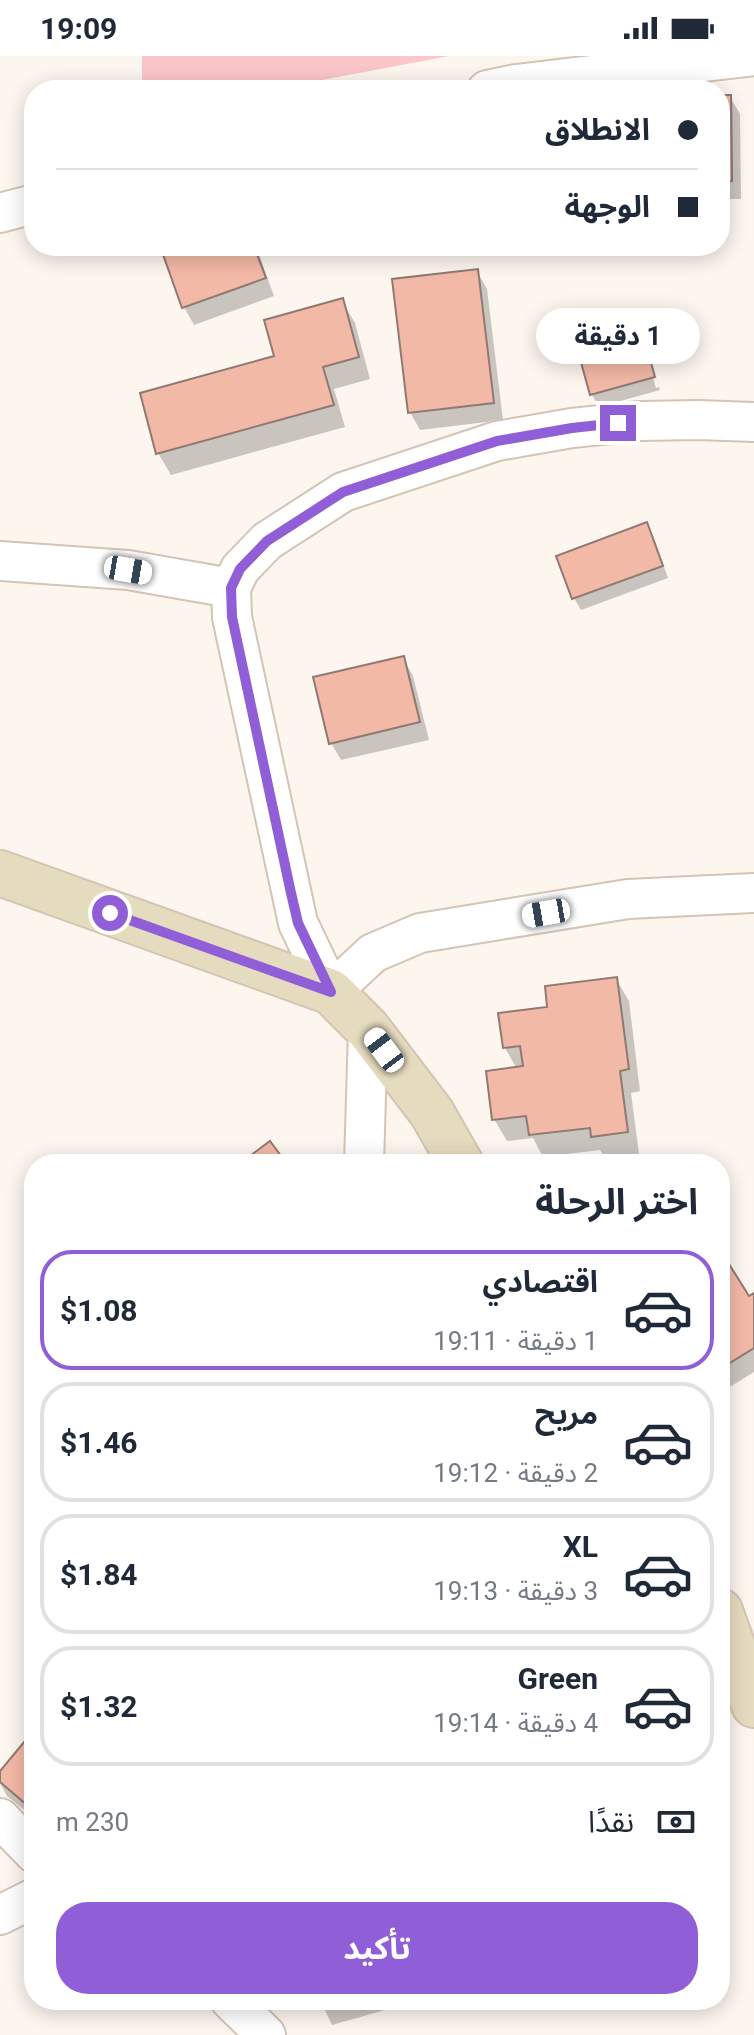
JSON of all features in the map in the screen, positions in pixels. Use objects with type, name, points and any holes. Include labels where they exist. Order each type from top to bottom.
[{"type":"main road","points":[[0,873],[331,992],[368,1029],[432,1113],[455,1154]]},
{"type":"main road","points":[[730,1639],[754,1705]]},
{"type":"street","points":[[550,80],[754,56]]},
{"type":"street","points":[[0,213],[24,207]]},
{"type":"street","points":[[754,422],[640,421],[572,428],[497,441],[343,492],[267,541],[240,569],[231,588],[232,617],[298,923],[331,992],[373,953],[420,933],[628,899],[754,893]]},
{"type":"street","points":[[0,561],[128,570],[231,588]]},
{"type":"street","points":[[364,1154],[368,1029]]},
{"type":"street","points":[[0,1818],[24,1843]]},
{"type":"street","points":[[0,1915],[24,1903]]},
{"type":"street","points":[[242,2010],[266,2035]]},
{"type":"shaded area","points":[[142,56],[449,56],[322,80],[142,80]]},
{"type":"building","points":[[730,95],[731,95],[730,181]]},
{"type":"building","points":[[164,256],[258,256],[266,278],[182,308]]},
{"type":"building","points":[[478,269],[494,403],[408,413],[392,279]]},
{"type":"building","points":[[343,298],[359,357],[323,367],[334,405],[156,454],[140,393],[274,356],[264,320]]},
{"type":"building","points":[[644,338],[655,377],[590,395],[579,355]]},
{"type":"building","points":[[647,522],[663,566],[572,599],[556,556]]},
{"type":"building","points":[[404,656],[420,722],[329,744],[313,677]]},
{"type":"building","points":[[617,977],[629,1069],[620,1071],[628,1132],[591,1137],[590,1128],[529,1135],[526,1116],[492,1120],[486,1071],[523,1066],[520,1046],[503,1048],[498,1013],[547,1007],[545,986]]},
{"type":"building","points":[[270,1141],[280,1154],[252,1154]]},
{"type":"building","points":[[730,1266],[749,1296],[754,1293],[754,1348],[730,1363]]},
{"type":"building","points":[[24,1742],[24,1802],[0,1782],[0,1771]]},
{"type":"route","points":[[110,913],[331,992],[298,923],[291,893],[232,617],[231,588],[240,569],[267,541],[343,492],[497,441],[618,423]]}]
